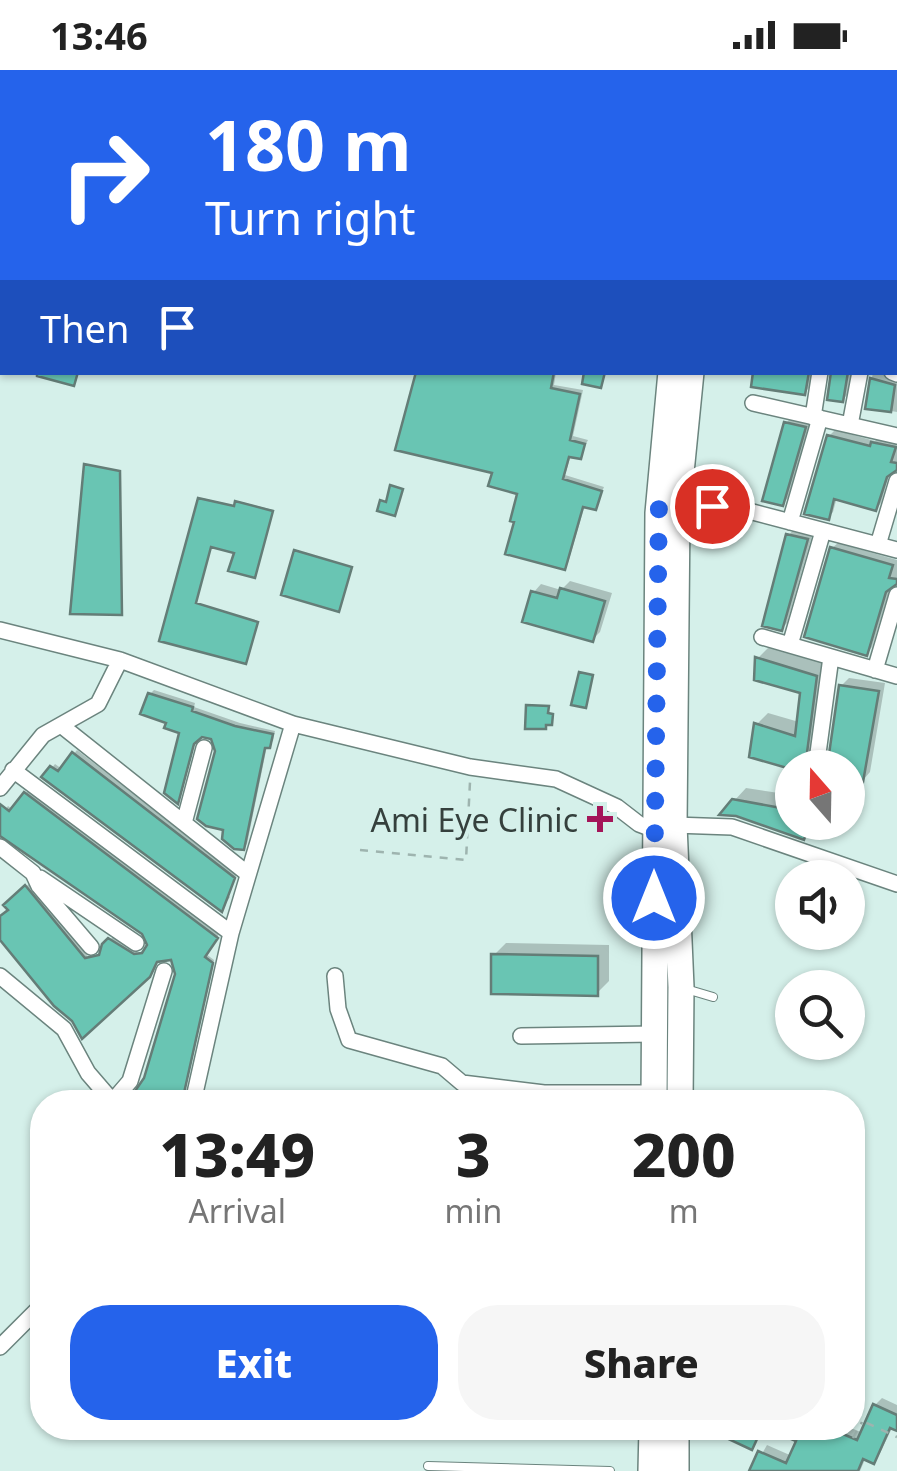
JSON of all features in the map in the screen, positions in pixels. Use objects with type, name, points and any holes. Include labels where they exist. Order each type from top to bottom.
[{"type":"main road","points":[[654,1090],[664,827],[671,375]]},
{"type":"main road","points":[[669,501],[690,375]]},
{"type":"main road","points":[[664,827],[681,987],[680,1090]]},
{"type":"main road","points":[[652,1440],[652,1471]]},
{"type":"main road","points":[[676,1440],[676,1471]]},
{"type":"street","points":[[790,522],[816,418],[820,375]]},
{"type":"street","points":[[850,425],[859,375]]},
{"type":"street","points":[[754,403],[897,436]]},
{"type":"street","points":[[878,546],[897,480]]},
{"type":"street","points":[[669,501],[745,510],[897,550]]},
{"type":"street","points":[[790,645],[823,531]]},
{"type":"street","points":[[876,670],[897,595]]},
{"type":"street","points":[[0,630],[120,660],[293,724],[470,767],[556,779],[617,807],[640,824],[732,827],[897,884]]},
{"type":"street","points":[[762,637],[897,676]]},
{"type":"street","points":[[819,750],[832,657]]},
{"type":"street","points":[[0,788],[44,735],[98,704],[120,660]]},
{"type":"street","points":[[195,1090],[231,932],[293,724]]},
{"type":"street","points":[[62,726],[248,874]]},
{"type":"street","points":[[184,823],[204,748]]},
{"type":"street","points":[[12,770],[231,932]]},
{"type":"street","points":[[0,847],[136,943]]},
{"type":"street","points":[[32,873],[91,946]]},
{"type":"street","points":[[123,1090],[130,1081],[164,971]]},
{"type":"street","points":[[0,976],[64,1029],[88,1074],[102,1090]]},
{"type":"street","points":[[335,976],[338,1010],[349,1040],[442,1066],[462,1083],[519,1090]]},
{"type":"street","points":[[521,1036],[654,1034]]},
{"type":"street","points":[[0,1347],[30,1317]]},
{"type":"lane","points":[[681,987],[713,997]]},
{"type":"lane","points":[[428,1466],[610,1471]]},
{"type":"path","points":[[360,850],[466,860],[470,767]]},
{"type":"path","points":[[865,1421],[897,1437]]},
{"type":"building","points":[[37,375],[77,375],[74,386]]},
{"type":"building","points":[[415,375],[553,375],[551,388],[580,394],[570,440],[585,444],[581,459],[569,457],[563,479],[602,491],[596,510],[583,507],[565,570],[505,554],[517,494],[488,486],[492,473],[395,450]]},
{"type":"building","points":[[584,375],[604,375],[601,388],[582,384]]},
{"type":"building","points":[[753,375],[808,375],[805,395],[751,387]]},
{"type":"building","points":[[831,375],[848,375],[843,402],[827,400]]},
{"type":"building","points":[[870,378],[895,385],[891,412],[865,409]]},
{"type":"building","points":[[784,422],[806,427],[783,506],[762,501]]},
{"type":"building","points":[[827,435],[870,446],[871,442],[896,447],[891,462],[897,463],[897,470],[887,477],[876,511],[834,499],[829,520],[804,514]]},
{"type":"building","points":[[84,464],[120,471],[122,615],[70,614]]},
{"type":"building","points":[[390,485],[403,489],[395,516],[377,511],[380,500],[386,502]]},
{"type":"building","points":[[198,498],[234,506],[235,501],[273,511],[255,578],[228,571],[234,553],[211,547],[196,603],[258,622],[246,664],[159,641]]},
{"type":"building","points":[[786,534],[808,539],[782,631],[762,626]]},
{"type":"building","points":[[830,547],[893,565],[889,578],[897,579],[897,584],[886,592],[867,656],[804,637]]},
{"type":"building","points":[[294,550],[352,567],[339,612],[281,595]]},
{"type":"building","points":[[560,588],[605,601],[593,642],[522,622],[531,591],[557,598]]},
{"type":"building","points":[[755,657],[817,676],[807,750],[775,750],[775,765],[749,757],[754,723],[795,736],[800,693],[754,680]]},
{"type":"building","points":[[579,672],[593,675],[586,708],[571,705]]},
{"type":"building","points":[[839,685],[879,691],[865,771],[865,750],[830,750]]},
{"type":"building","points":[[148,693],[235,726],[273,734],[270,748],[265,748],[244,850],[234,849],[222,839],[223,830],[197,819],[215,751],[211,739],[202,737],[194,744],[178,804],[164,793],[179,733],[164,728],[166,723],[140,714]]},
{"type":"building","points":[[526,705],[549,706],[552,725],[546,725],[546,729],[525,729]]},
{"type":"building","points":[[72,752],[235,878],[222,912],[41,777],[50,766],[58,771]]},
{"type":"building","points":[[24,792],[218,938],[205,957],[213,963],[185,1090],[136,1090],[144,1078],[175,974],[171,960],[157,962],[150,977],[82,1039],[72,1021],[54,1006],[0,940],[0,916],[8,910],[3,905],[25,885],[85,958],[99,955],[108,938],[134,954],[142,953],[147,945],[142,934],[0,836],[0,804],[9,811]]},
{"type":"building","points":[[732,799],[775,807],[775,830],[736,816],[719,815]]},
{"type":"building","points":[[491,954],[598,956],[598,996],[491,994]]},
{"type":"building","points":[[873,1404],[897,1415],[897,1431],[890,1428],[874,1464],[863,1459],[858,1471],[749,1471],[758,1451],[786,1463],[794,1440],[865,1440],[865,1422]]},
{"type":"building","points":[[730,1440],[757,1440],[752,1450]]},
{"type":"place","name":"Ami Eye Clinic","points":[[600,819]]},
{"type":"route","points":[[654,898],[659,500],[712,506]]}]
